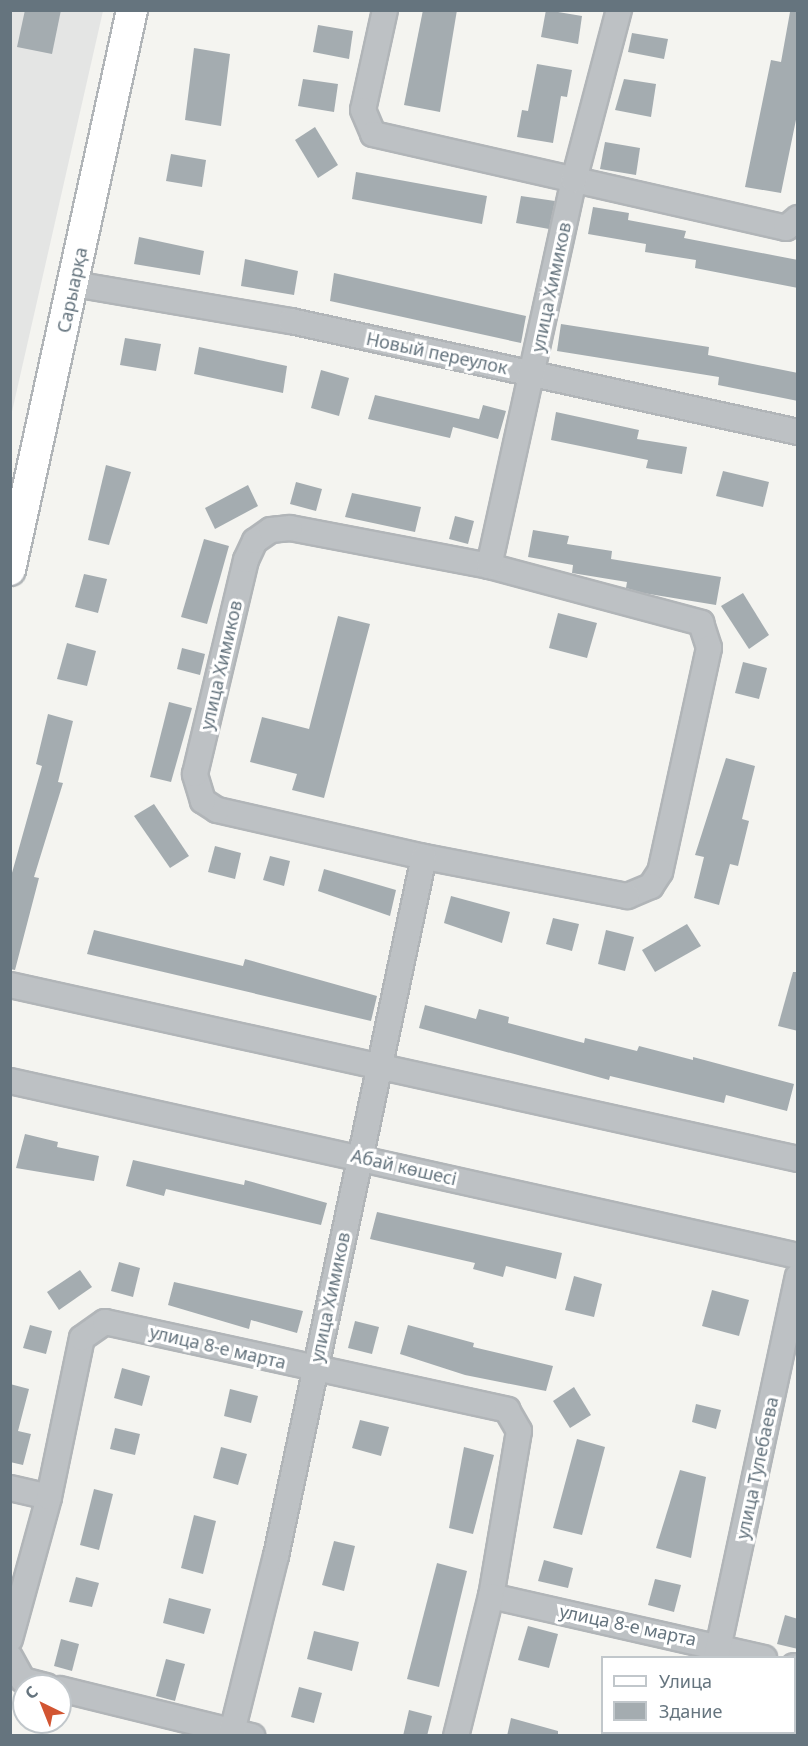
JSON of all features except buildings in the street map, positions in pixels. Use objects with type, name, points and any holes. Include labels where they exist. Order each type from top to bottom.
[{"type":"main road","name":"Сарыарқа","points":[[10,570],[132,10]]},
{"type":"street","points":[[385,10],[363,110],[373,134],[786,228],[798,218]]},
{"type":"street","name":"улица Химиков","points":[[489,566],[574,180],[619,10]]},
{"type":"street","name":"Новый переулок","points":[[74,284],[291,321],[798,432]]},
{"type":"street","name":"улица Химиков","points":[[290,528],[489,566],[686,616],[701,623],[708,634],[709,648],[660,872],[651,886],[627,897],[424,857],[217,810],[203,801],[195,774],[246,560],[255,541],[271,530],[290,528]]},
{"type":"street","name":"улица Химиков","points":[[238,1734],[316,1369],[377,1064],[424,857]]},
{"type":"street","points":[[10,985],[377,1064],[798,1159]]},
{"type":"street","name":"Абай көшесі","points":[[10,1081],[359,1156],[798,1256]]},
{"type":"street","name":"улица Тулебаева","points":[[718,1651],[798,1277]]},
{"type":"street","name":"улица 8-е марта","points":[[10,1640],[49,1497],[82,1338],[105,1322],[507,1410],[519,1431],[491,1596],[456,1736]]},
{"type":"street","points":[[10,1488],[49,1497]]},
{"type":"street","name":"улица 8-е марта","points":[[491,1596],[718,1651],[751,1656]]},
{"type":"street","points":[[10,1657],[20,1674]]},
{"type":"street","points":[[72,1692],[238,1734]]},
{"type":"shaded area","points":[[11,11],[103,11],[11,416]]}]
